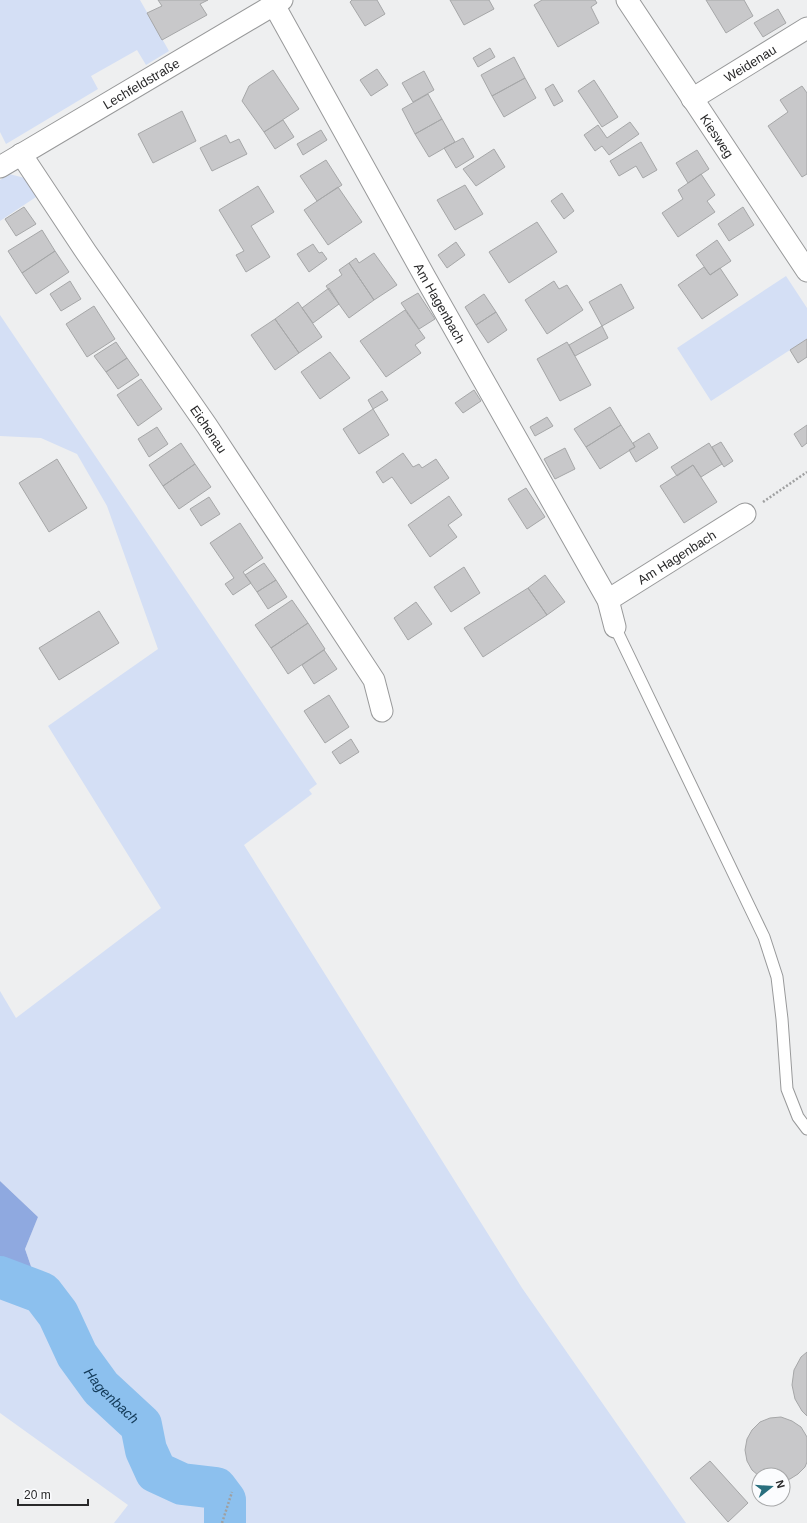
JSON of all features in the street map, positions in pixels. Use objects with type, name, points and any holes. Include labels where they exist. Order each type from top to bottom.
[{"type":"street","name":"Kiesweg","points":[[627,0],[807,270]]},
{"type":"street","name":"Lechfeldstraße","points":[[0,167],[278,3]]},
{"type":"street","name":"Am Hagenbach","points":[[278,3],[444,311],[608,600],[615,627]]},
{"type":"street","name":"Weidenau","points":[[692,99],[807,28]]},
{"type":"street","name":"Eichenau","points":[[21,154],[86,252],[207,426],[374,680],[382,711]]},
{"type":"street","name":"Am Hagenbach","points":[[608,600],[745,514]]},
{"type":"lane","points":[[615,627],[764,937],[777,977],[782,1019],[787,1089],[798,1117],[807,1129]]},
{"type":"path","points":[[745,514],[807,472]]},
{"type":"path","points":[[222,1523],[232,1492]]},
{"type":"shaded area","points":[[0,0],[140,0],[169,51],[146,65],[137,50],[91,76],[98,89],[6,144],[0,132]]},
{"type":"shaded area","points":[[9,174],[25,178],[39,195],[0,221],[0,180]]},
{"type":"shaded area","points":[[786,276],[807,308],[807,339],[711,401],[677,348]]},
{"type":"shaded area","points":[[0,315],[317,784],[309,790],[312,794],[244,845],[522,1288],[686,1523],[233,1523],[221,1481],[187,1478],[163,1465],[143,1414],[90,1363],[58,1301],[35,1278],[25,1249],[38,1217],[0,1181],[0,991],[16,1018],[161,908],[48,726],[158,649],[107,506],[77,454],[41,438],[0,436]]},
{"type":"shaded area","points":[[0,1181],[38,1217],[25,1249],[35,1278],[6,1295],[0,1296]]},
{"type":"shaded area","points":[[16,1289],[33,1307],[52,1318],[71,1358],[95,1392],[134,1426],[139,1451],[150,1484],[179,1497],[207,1503],[216,1518],[214,1523],[114,1523],[128,1505],[0,1413],[0,1296],[6,1295]]},
{"type":"building","points":[[158,0],[208,0],[200,4],[207,15],[162,40],[147,13],[162,6]]},
{"type":"building","points":[[352,0],[377,0],[385,14],[365,26],[350,2]]},
{"type":"building","points":[[450,0],[489,0],[494,9],[464,25]]},
{"type":"building","points":[[542,0],[595,0],[597,3],[591,7],[599,23],[558,47],[534,5]]},
{"type":"building","points":[[706,0],[744,0],[753,16],[726,33]]},
{"type":"building","points":[[778,9],[786,23],[763,37],[754,23]]},
{"type":"building","points":[[490,48],[495,57],[478,67],[473,58]]},
{"type":"building","points":[[514,57],[525,78],[492,96],[481,75]]},
{"type":"building","points":[[377,69],[388,85],[371,96],[360,80]]},
{"type":"building","points":[[273,70],[299,109],[264,132],[242,101],[249,86]]},
{"type":"building","points":[[424,71],[434,90],[413,102],[402,83]]},
{"type":"building","points":[[525,78],[536,98],[504,117],[492,96]]},
{"type":"building","points":[[594,80],[618,117],[602,127],[578,91]]},
{"type":"building","points":[[553,84],[563,101],[554,106],[545,89]]},
{"type":"building","points":[[802,86],[807,93],[807,174],[802,177],[768,126],[788,112],[780,100]]},
{"type":"building","points":[[428,94],[442,119],[415,134],[402,109]]},
{"type":"building","points":[[182,111],[196,141],[153,163],[138,134]]},
{"type":"building","points":[[442,119],[455,142],[429,157],[415,134]]},
{"type":"building","points":[[283,120],[294,137],[275,149],[264,132]]},
{"type":"building","points":[[630,122],[639,134],[609,155],[602,146],[595,151],[584,135],[598,125],[607,138]]},
{"type":"building","points":[[321,130],[327,140],[303,155],[297,144]]},
{"type":"building","points":[[226,135],[230,143],[239,139],[247,154],[212,171],[200,148]]},
{"type":"building","points":[[463,138],[474,157],[456,168],[444,148]]},
{"type":"building","points":[[641,142],[657,170],[643,178],[636,166],[619,176],[610,161]]},
{"type":"building","points":[[494,149],[505,167],[476,186],[463,169]]},
{"type":"building","points":[[697,150],[709,169],[688,183],[676,163]]},
{"type":"building","points":[[326,160],[342,185],[317,201],[300,176]]},
{"type":"building","points":[[701,174],[715,195],[707,201],[715,212],[678,237],[662,213],[683,199],[678,190]]},
{"type":"building","points":[[465,185],[483,214],[455,230],[437,200]]},
{"type":"building","points":[[258,186],[274,212],[251,226],[270,257],[246,272],[236,255],[244,251],[219,210]]},
{"type":"building","points":[[338,187],[362,222],[328,245],[304,210]]},
{"type":"building","points":[[562,193],[574,211],[564,219],[551,201]]},
{"type":"building","points":[[24,207],[36,224],[16,236],[5,219]]},
{"type":"building","points":[[743,207],[754,225],[729,241],[718,224]]},
{"type":"building","points":[[537,222],[557,252],[509,283],[489,252]]},
{"type":"building","points":[[42,230],[55,251],[22,273],[8,251]]},
{"type":"building","points":[[717,240],[731,261],[710,275],[696,255]]},
{"type":"building","points":[[456,242],[465,255],[447,268],[438,255]]},
{"type":"building","points":[[313,244],[319,253],[322,252],[327,259],[309,272],[297,254]]},
{"type":"building","points":[[55,251],[69,272],[36,294],[22,273]]},
{"type":"building","points":[[374,253],[397,285],[374,300],[349,263],[356,258],[359,263]]},
{"type":"building","points":[[349,263],[374,300],[349,318],[326,286],[342,275],[339,270]]},
{"type":"building","points":[[704,267],[710,275],[720,268],[738,295],[702,319],[678,285]]},
{"type":"building","points":[[70,281],[81,299],[61,311],[50,294]]},
{"type":"building","points":[[554,281],[559,289],[567,285],[583,310],[547,334],[525,300]]},
{"type":"building","points":[[621,284],[634,308],[602,326],[589,302]]},
{"type":"building","points":[[329,288],[339,304],[313,323],[302,308]]},
{"type":"building","points":[[418,293],[435,319],[419,329],[401,303]]},
{"type":"building","points":[[484,294],[496,312],[476,325],[465,307]]},
{"type":"building","points":[[298,302],[322,337],[299,353],[275,319]]},
{"type":"building","points":[[94,306],[115,339],[87,357],[66,324]]},
{"type":"building","points":[[405,310],[425,338],[415,345],[421,353],[386,377],[360,341]]},
{"type":"building","points":[[496,312],[507,330],[488,343],[476,325]]},
{"type":"building","points":[[275,319],[299,353],[275,370],[251,335]]},
{"type":"building","points":[[602,326],[608,338],[575,356],[569,345]]},
{"type":"building","points":[[807,339],[807,357],[798,363],[790,350]]},
{"type":"building","points":[[116,342],[127,358],[106,372],[94,356]]},
{"type":"building","points":[[567,342],[591,385],[560,401],[537,359]]},
{"type":"building","points":[[330,352],[350,378],[320,399],[301,372]]},
{"type":"building","points":[[127,358],[139,375],[118,389],[106,372]]},
{"type":"building","points":[[141,379],[162,409],[138,426],[117,395]]},
{"type":"building","points":[[474,390],[481,401],[463,413],[455,403]]},
{"type":"building","points":[[382,391],[388,400],[373,409],[368,400]]},
{"type":"building","points":[[610,407],[621,425],[586,447],[574,429]]},
{"type":"building","points":[[373,409],[389,435],[359,454],[343,429]]},
{"type":"building","points":[[547,417],[553,426],[535,436],[530,427]]},
{"type":"building","points":[[621,425],[635,447],[600,469],[586,447]]},
{"type":"building","points":[[807,425],[807,443],[802,447],[794,434]]},
{"type":"building","points":[[157,427],[168,444],[149,457],[138,439]]},
{"type":"building","points":[[649,433],[658,448],[636,462],[629,450],[635,447],[633,443]]},
{"type":"building","points":[[721,442],[733,461],[724,467],[712,447]]},
{"type":"building","points":[[181,443],[195,464],[163,486],[149,465]]},
{"type":"building","points":[[709,443],[722,464],[701,477],[693,465],[677,476],[671,467]]},
{"type":"building","points":[[565,448],[575,469],[555,479],[544,459]]},
{"type":"building","points":[[403,453],[413,467],[419,464],[422,468],[436,459],[449,478],[411,504],[392,477],[383,483],[376,472]]},
{"type":"building","points":[[57,459],[87,508],[49,532],[19,483]]},
{"type":"building","points":[[195,464],[211,487],[179,509],[163,486]]},
{"type":"building","points":[[693,465],[717,502],[684,523],[660,486]]},
{"type":"building","points":[[526,488],[545,517],[527,529],[508,499]]},
{"type":"building","points":[[449,496],[462,515],[448,525],[457,537],[430,557],[408,525]]},
{"type":"building","points":[[209,497],[220,514],[201,526],[190,509]]},
{"type":"building","points":[[240,523],[263,558],[243,572],[251,583],[233,595],[225,584],[234,578],[210,543]]},
{"type":"building","points":[[264,563],[276,580],[257,592],[245,575]]},
{"type":"building","points":[[464,567],[480,593],[451,612],[434,587]]},
{"type":"building","points":[[545,575],[565,602],[547,615],[528,588]]},
{"type":"building","points":[[276,580],[287,597],[268,609],[257,592]]},
{"type":"building","points":[[528,588],[547,615],[483,657],[464,628]]},
{"type":"building","points":[[292,600],[308,623],[271,648],[255,625]]},
{"type":"building","points":[[416,602],[432,624],[408,640],[394,618]]},
{"type":"building","points":[[99,611],[119,643],[59,680],[39,648]]},
{"type":"building","points":[[308,623],[325,649],[288,674],[271,648]]},
{"type":"building","points":[[324,650],[337,669],[314,684],[302,665]]},
{"type":"building","points":[[329,695],[349,727],[325,743],[304,711]]},
{"type":"building","points":[[351,739],[359,752],[340,764],[332,752]]},
{"type":"building","points":[[807,1352],[807,1416],[802,1411],[795,1399],[792,1385],[794,1370],[801,1357]]},
{"type":"building","points":[[781,1417],[792,1421],[801,1427],[807,1437],[807,1462],[805,1467],[791,1478],[791,1467],[751,1468],[747,1461],[745,1450],[747,1439],[752,1430],[760,1422],[770,1418]]},
{"type":"building","points":[[710,1461],[748,1503],[728,1522],[690,1478]]},
{"type":"waterway","name":"Hagenbach","points":[[0,1277],[42,1293],[58,1314],[77,1355],[101,1388],[141,1425],[146,1450],[156,1472],[182,1484],[216,1488],[225,1500],[225,1523]]}]
